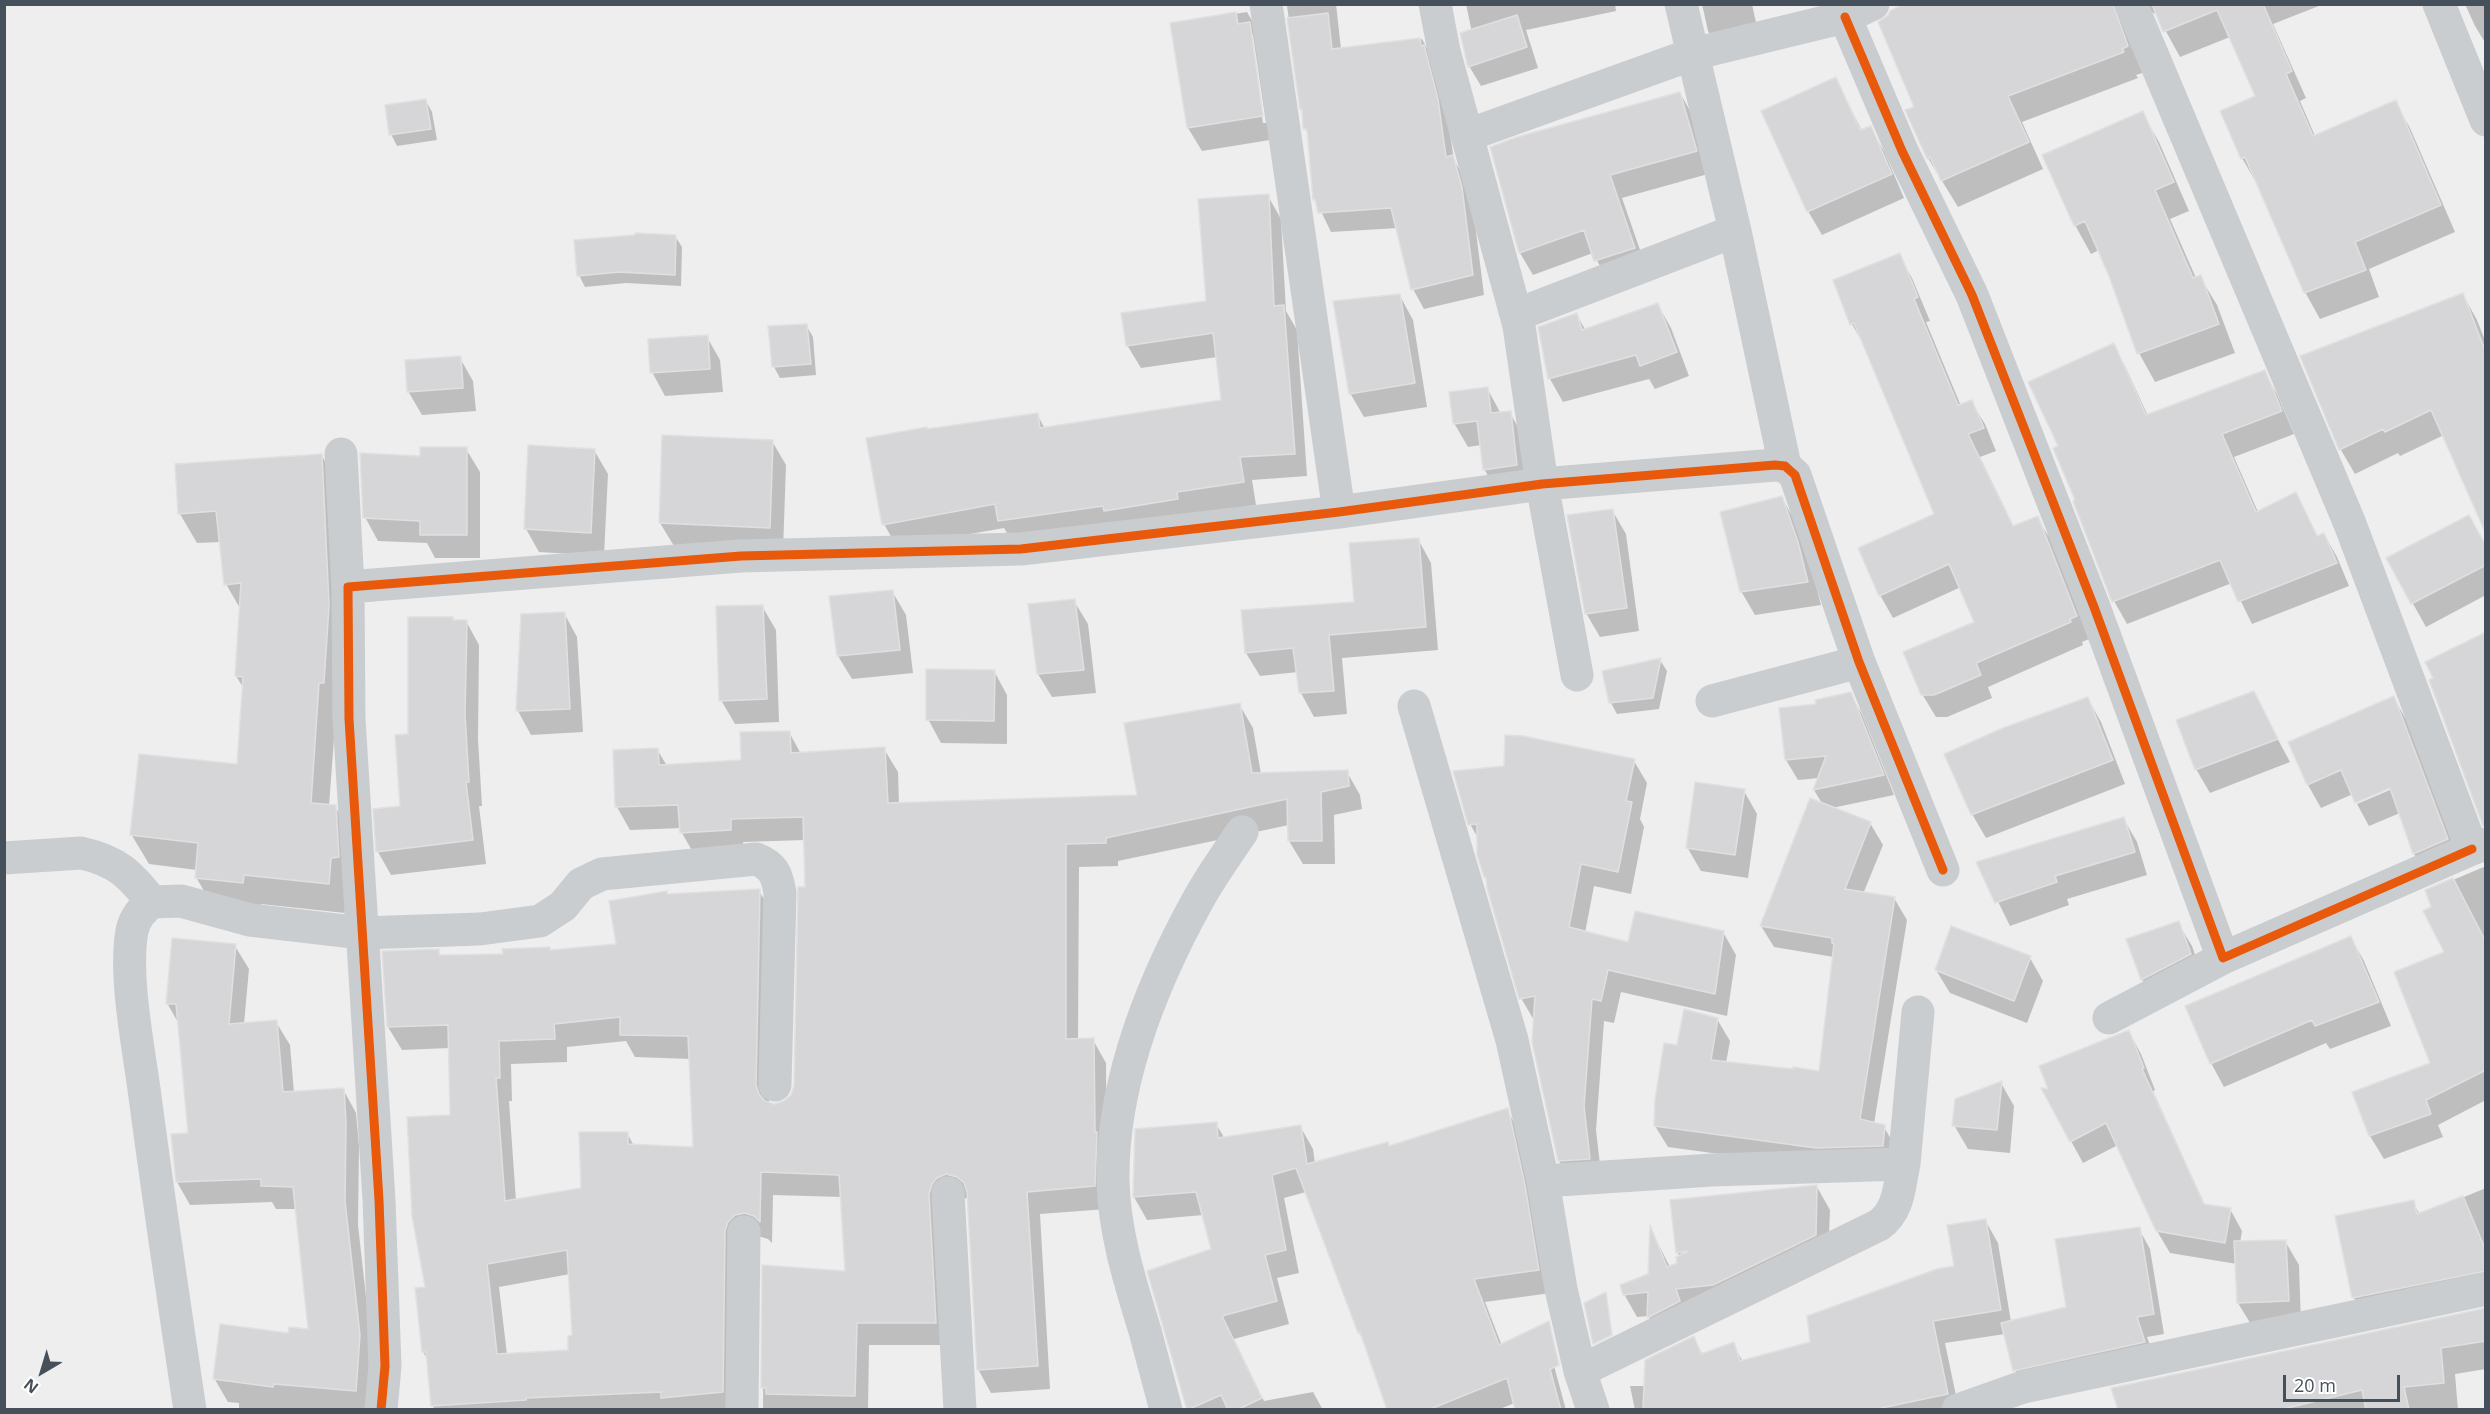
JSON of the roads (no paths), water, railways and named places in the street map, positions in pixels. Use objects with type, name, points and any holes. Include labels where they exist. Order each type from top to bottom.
[{"type":"street","points":[[1266,4],[1339,512]]},
{"type":"street","points":[[1435,4],[1444,51],[1516,315],[1542,484],[1577,675]]},
{"type":"street","points":[[1681,4],[1735,231],[1785,466],[1795,475],[1859,662],[1943,870]]},
{"type":"street","points":[[2109,1018],[2223,958],[2479,846],[2350,524],[2131,4]]},
{"type":"street","points":[[2439,4],[2486,120]]},
{"type":"street","points":[[1468,135],[1693,54],[1859,11],[1902,152],[1972,295],[2094,607],[2223,958]]},
{"type":"street","points":[[1516,315],[1735,231]]},
{"type":"street","points":[[341,454],[348,587],[349,719],[385,1366],[381,1410]]},
{"type":"street","points":[[348,587],[741,556],[1021,549],[1339,512],[1542,484],[1785,466]]},
{"type":"street","points":[[1712,701],[1859,662]]},
{"type":"street","points":[[1414,706],[1512,1040],[1543,1181],[1561,1289],[1580,1371],[1593,1410]]},
{"type":"street","points":[[1166,1410],[1129,1280],[1119,1235],[1113,1181],[1115,1127],[1140,1025],[1159,980],[1198,899],[1242,832]]},
{"type":"street","points":[[4,858],[81,853],[93,856],[130,874],[152,902]]},
{"type":"street","points":[[190,1410],[155,1174],[131,968],[132,930],[139,914],[152,902],[181,901],[250,920],[362,933],[480,929],[533,923],[550,916],[563,906],[581,884],[602,874],[756,859],[768,863],[776,873],[780,893],[775,1085]]},
{"type":"street","points":[[1580,1371],[1879,1225],[1887,1219],[1895,1209],[1904,1164],[1918,1012]]},
{"type":"street","points":[[1543,1181],[1712,1170],[1904,1164]]},
{"type":"street","points":[[948,1193],[960,1410]]},
{"type":"street","points":[[742,1410],[744,1232]]},
{"type":"street","points":[[1958,1410],[2023,1387],[2486,1289]]}]
